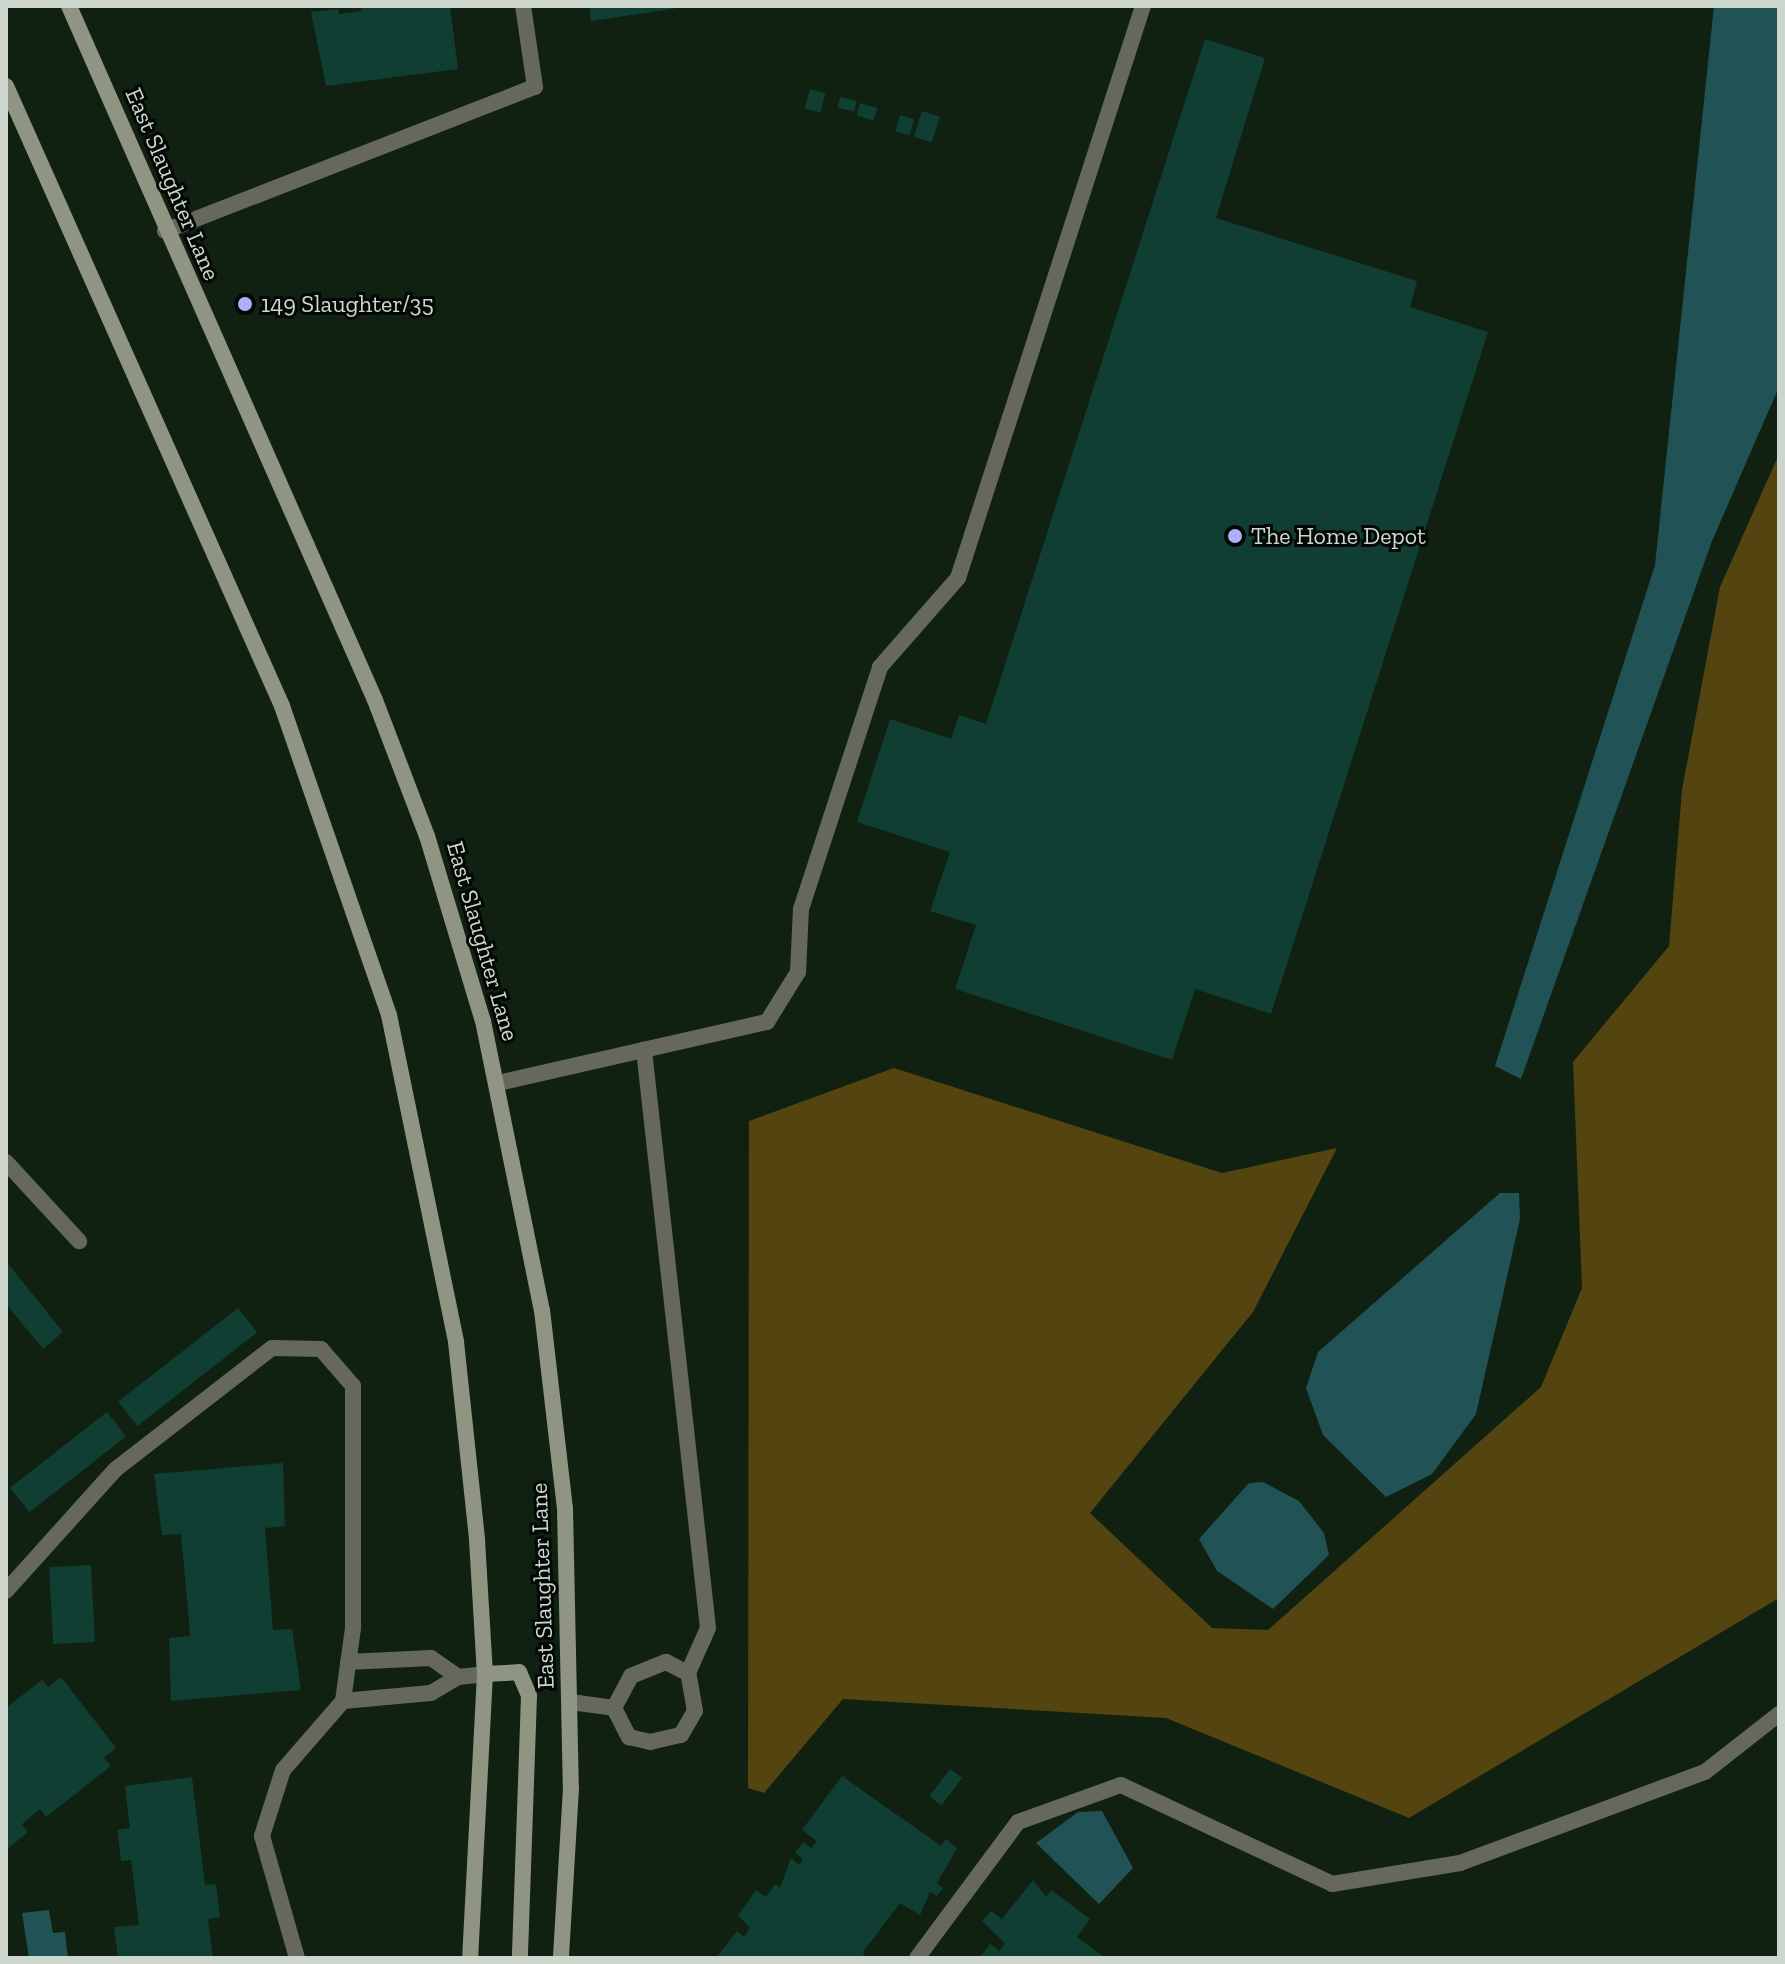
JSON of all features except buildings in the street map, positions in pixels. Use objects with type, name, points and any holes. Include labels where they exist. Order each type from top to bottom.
[{"type":"main road","name":"East Slaughter Lane","points":[[69,6],[165,231],[375,700],[457,927],[498,1083],[555,1409],[571,1702],[561,1958]]},
{"type":"main road","points":[[6,86],[282,706],[389,1015],[456,1342],[485,1674],[470,1958]]},
{"type":"main road","points":[[485,1674],[519,1672],[529,1696],[520,1958]]},
{"type":"street","points":[[165,231],[535,87],[523,6]]},
{"type":"street","points":[[498,1083],[767,1022],[798,972],[801,909],[880,667],[958,578],[1143,6]]},
{"type":"street","points":[[614,1708],[629,1737],[650,1742],[681,1735],[695,1711],[688,1673],[708,1628],[644,1050]]},
{"type":"street","points":[[6,1162],[79,1241]]},
{"type":"street","points":[[6,1591],[116,1469],[272,1348],[321,1349],[353,1386],[348,1662],[343,1701],[283,1770],[262,1836],[297,1958]]},
{"type":"street","points":[[348,1662],[431,1658],[458,1677]]},
{"type":"street","points":[[614,1708],[631,1676],[666,1662],[688,1673]]},
{"type":"street","points":[[343,1701],[431,1693],[458,1677],[485,1674]]},
{"type":"street","points":[[571,1702],[614,1708]]},
{"type":"street","points":[[917,1958],[1018,1822],[1121,1785],[1332,1884],[1460,1863],[1705,1772],[1779,1714]]},
{"type":"shaded area","points":[[1779,454],[1779,1598],[1409,1818],[1166,1718],[843,1699],[764,1793],[748,1788],[749,1121],[894,1068],[1222,1173],[1337,1148],[1253,1312],[1090,1513],[1212,1628],[1268,1630],[1541,1387],[1582,1288],[1573,1062],[1669,946],[1682,790],[1720,587]]},
{"type":"water","points":[[1714,6],[1779,6],[1779,387],[1712,541],[1521,1079],[1495,1066],[1655,565]]},
{"type":"water","points":[[1500,1193],[1519,1193],[1520,1219],[1476,1414],[1432,1474],[1386,1497],[1323,1435],[1306,1388],[1318,1352]]},
{"type":"water","points":[[1263,1482],[1299,1501],[1324,1533],[1329,1555],[1273,1609],[1217,1571],[1199,1539],[1249,1483]]},
{"type":"water","points":[[1102,1811],[1133,1868],[1099,1904],[1036,1843],[1078,1812]]},
{"type":"water","points":[[49,1910],[53,1933],[65,1932],[68,1958],[29,1958],[22,1913]]},
{"type":"place","name":"149 Slaughter/35","points":[[245,304]]},
{"type":"place","name":"The Home Depot","points":[[1235,536]]}]
